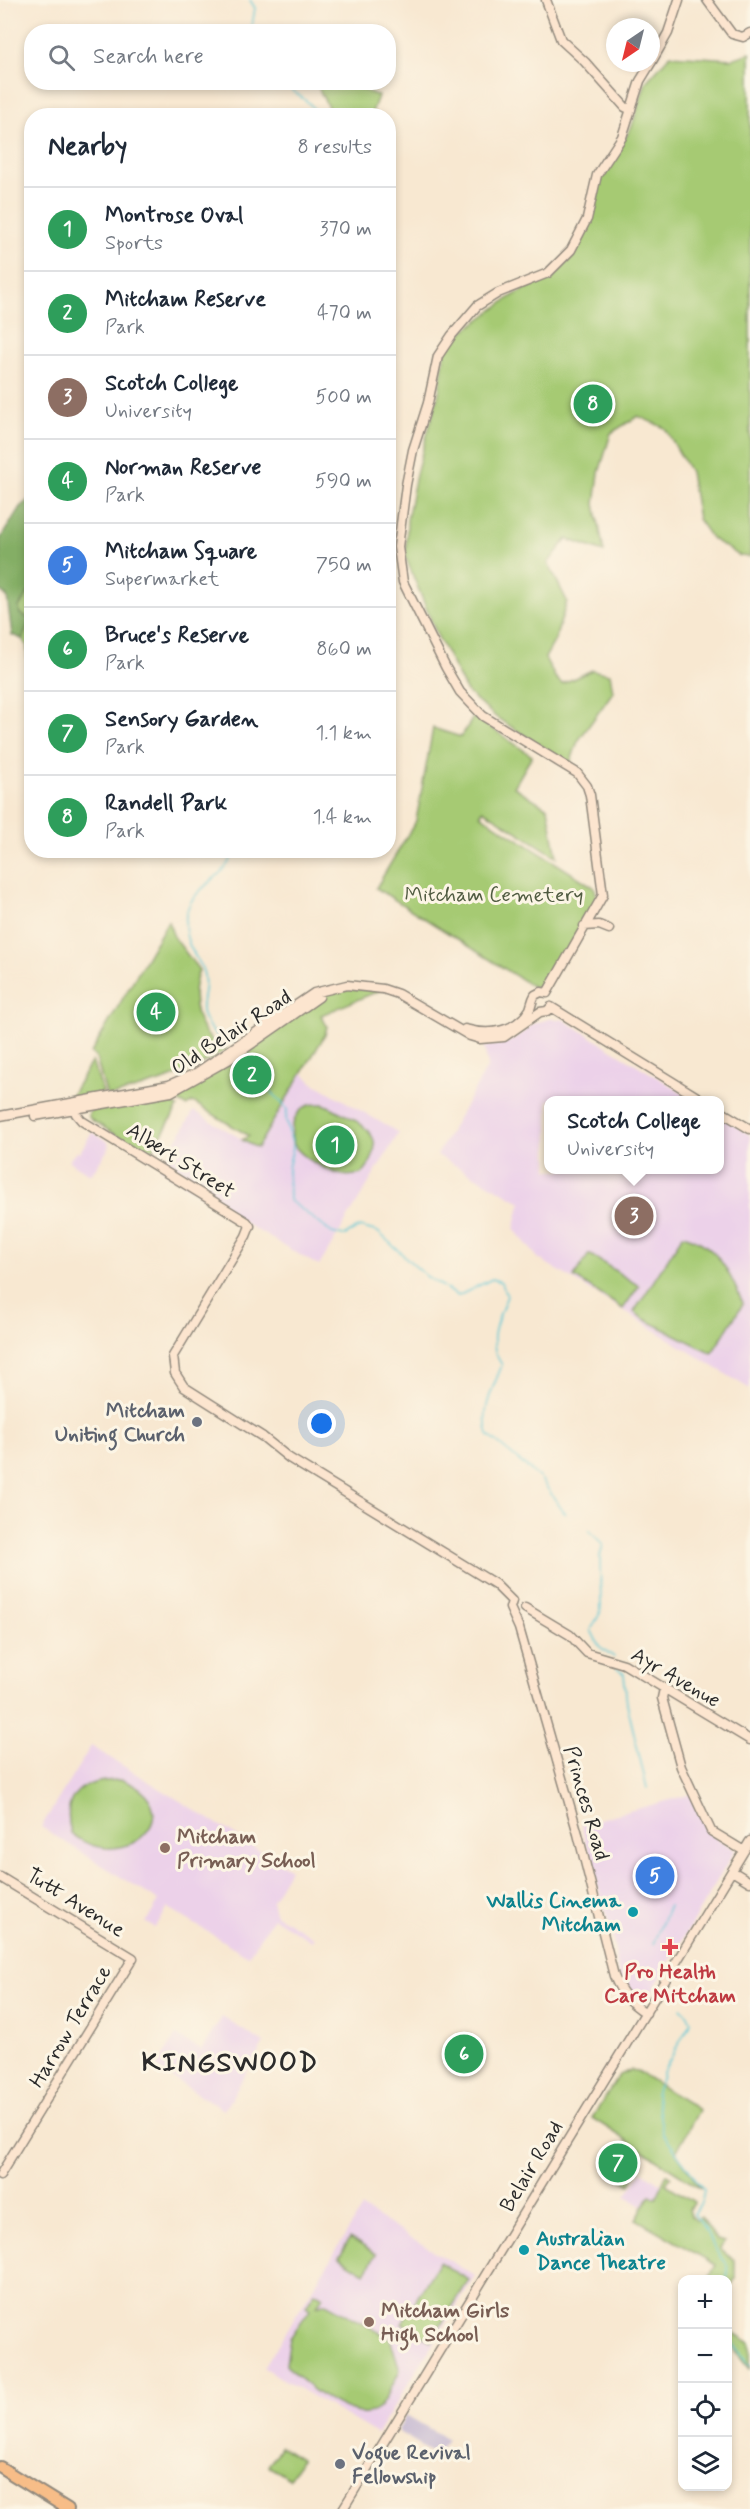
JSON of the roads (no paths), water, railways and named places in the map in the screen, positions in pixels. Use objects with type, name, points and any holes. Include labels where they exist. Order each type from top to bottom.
[{"type":"highway","points":[[5,2474],[54,2509]]},
{"type":"highway","points":[[5,2474],[68,2509]]},
{"type":"main road","points":[[546,0],[561,40],[585,62],[625,107],[631,110]]},
{"type":"main road","points":[[660,47],[668,33],[679,0]]},
{"type":"main road","points":[[707,0],[732,34],[742,37],[750,33]]},
{"type":"main road","points":[[547,993],[603,892],[593,812],[586,786],[577,773],[483,716],[460,692],[403,582],[398,560],[398,547],[408,474],[428,403],[438,356],[452,335],[477,306],[498,293],[548,273],[571,250],[587,219],[597,175],[622,137],[640,81],[646,72]]},
{"type":"main road","points":[[584,926],[599,925],[609,929]]},
{"type":"main road","name":"Old Belair Road","points":[[78,1105],[171,1092],[228,1056],[311,998],[360,986],[383,989],[398,994],[470,1036],[480,1039],[504,1037],[540,1012]]},
{"type":"main road","points":[[541,992],[547,993],[551,998],[551,1007],[547,1011],[540,1012],[532,1004],[534,995],[541,992]]},
{"type":"main road","name":"Old Belair Road","points":[[453,1026],[487,1034],[498,1032],[510,1028],[523,1018],[532,1004]]},
{"type":"main road","points":[[551,1007],[694,1096]]},
{"type":"main road","points":[[0,1116],[78,1105]]},
{"type":"main road","points":[[0,1121],[78,1105]]},
{"type":"main road","name":"Albert Street","points":[[78,1105],[88,1125],[247,1222],[249,1230],[173,1356],[175,1373],[184,1387],[263,1437],[289,1458],[495,1584],[512,1601]]},
{"type":"main road","points":[[724,1113],[750,1129]]},
{"type":"main road","name":"Ayr Avenue","points":[[512,1601],[522,1601],[519,1611],[570,1635],[587,1653],[615,1662],[750,1740]]},
{"type":"main road","name":"Princes Road","points":[[519,1611],[519,1628],[578,1834],[614,1976],[619,1988],[630,2002],[646,2013]]},
{"type":"main road","points":[[664,1689],[662,1698],[676,1754],[711,1831],[744,1851]]},
{"type":"main road","name":"Belair Road","points":[[343,2509],[750,1841]]},
{"type":"main road","points":[[732,1871],[750,1882]]},
{"type":"main road","name":"Tutt Avenue","points":[[0,1877],[133,1958]]},
{"type":"main road","name":"Harrow Terrace","points":[[0,2175],[133,1958]]},
{"type":"waterway","points":[[250,0],[255,8],[252,24]]},
{"type":"waterway","points":[[292,90],[313,108]]},
{"type":"waterway","points":[[231,858],[226,867],[192,900],[186,913],[185,925],[188,942],[201,966],[204,977],[203,1015],[207,1024],[217,1035],[229,1042],[235,1042]]},
{"type":"waterway","points":[[247,1053],[253,1068],[287,1109],[286,1120],[293,1147],[288,1168],[289,1200],[332,1233],[343,1236],[360,1227],[378,1232],[426,1276],[458,1296],[492,1279],[501,1282],[507,1296],[497,1322],[494,1347],[502,1365],[487,1408],[488,1435],[541,1479],[565,1514]]},
{"type":"waterway","points":[[589,1531],[603,1544],[600,1556],[601,1611],[591,1630],[599,1646],[614,1657]]},
{"type":"waterway","points":[[616,1668],[624,1674],[627,1704],[647,1788]]},
{"type":"waterway","points":[[653,1944],[669,1906]]},
{"type":"waterway","points":[[681,2008],[691,2022],[663,2072],[656,2095],[663,2134],[704,2190],[702,2201],[694,2214],[708,2233],[714,2248],[727,2264],[727,2275]]},
{"type":"waterway","points":[[732,2342],[750,2366]]},
{"type":"place","name":"Randell Park","points":[[593,404]]},
{"type":"place","name":"Norman Reserve","points":[[156,1012]]},
{"type":"place","name":"Mitcham Reserve","points":[[252,1075]]},
{"type":"place","name":"Montrose Oval","points":[[335,1145]]},
{"type":"place","name":"Scotch College","points":[[634,1216]]},
{"type":"place","name":"Mitcham Uniting Church","points":[[197,1422]]},
{"type":"place","name":"Mitcham Primary School","points":[[165,1848]]},
{"type":"place","name":"Mitcham Square","points":[[655,1876]]},
{"type":"place","name":"Wallis Cinema Mitcham","points":[[633,1912]]},
{"type":"place","name":"Pro Health Care Mitcham","points":[[670,1947]]},
{"type":"place","name":"Bruce's Reserve","points":[[464,2054]]},
{"type":"place","name":"Sensory Garden","points":[[618,2163]]},
{"type":"place","name":"Australian Dance Theatre","points":[[524,2250]]},
{"type":"place","name":"Mitcham Girls High School","points":[[369,2322]]},
{"type":"place","name":"Vogue Revival Fellowship","points":[[340,2464]]},
{"type":"district","name":"KINGSWOOD","points":[[230,2062]]},
{"type":"park label","name":"Mitcham Cemetery","points":[[494,894]]}]
